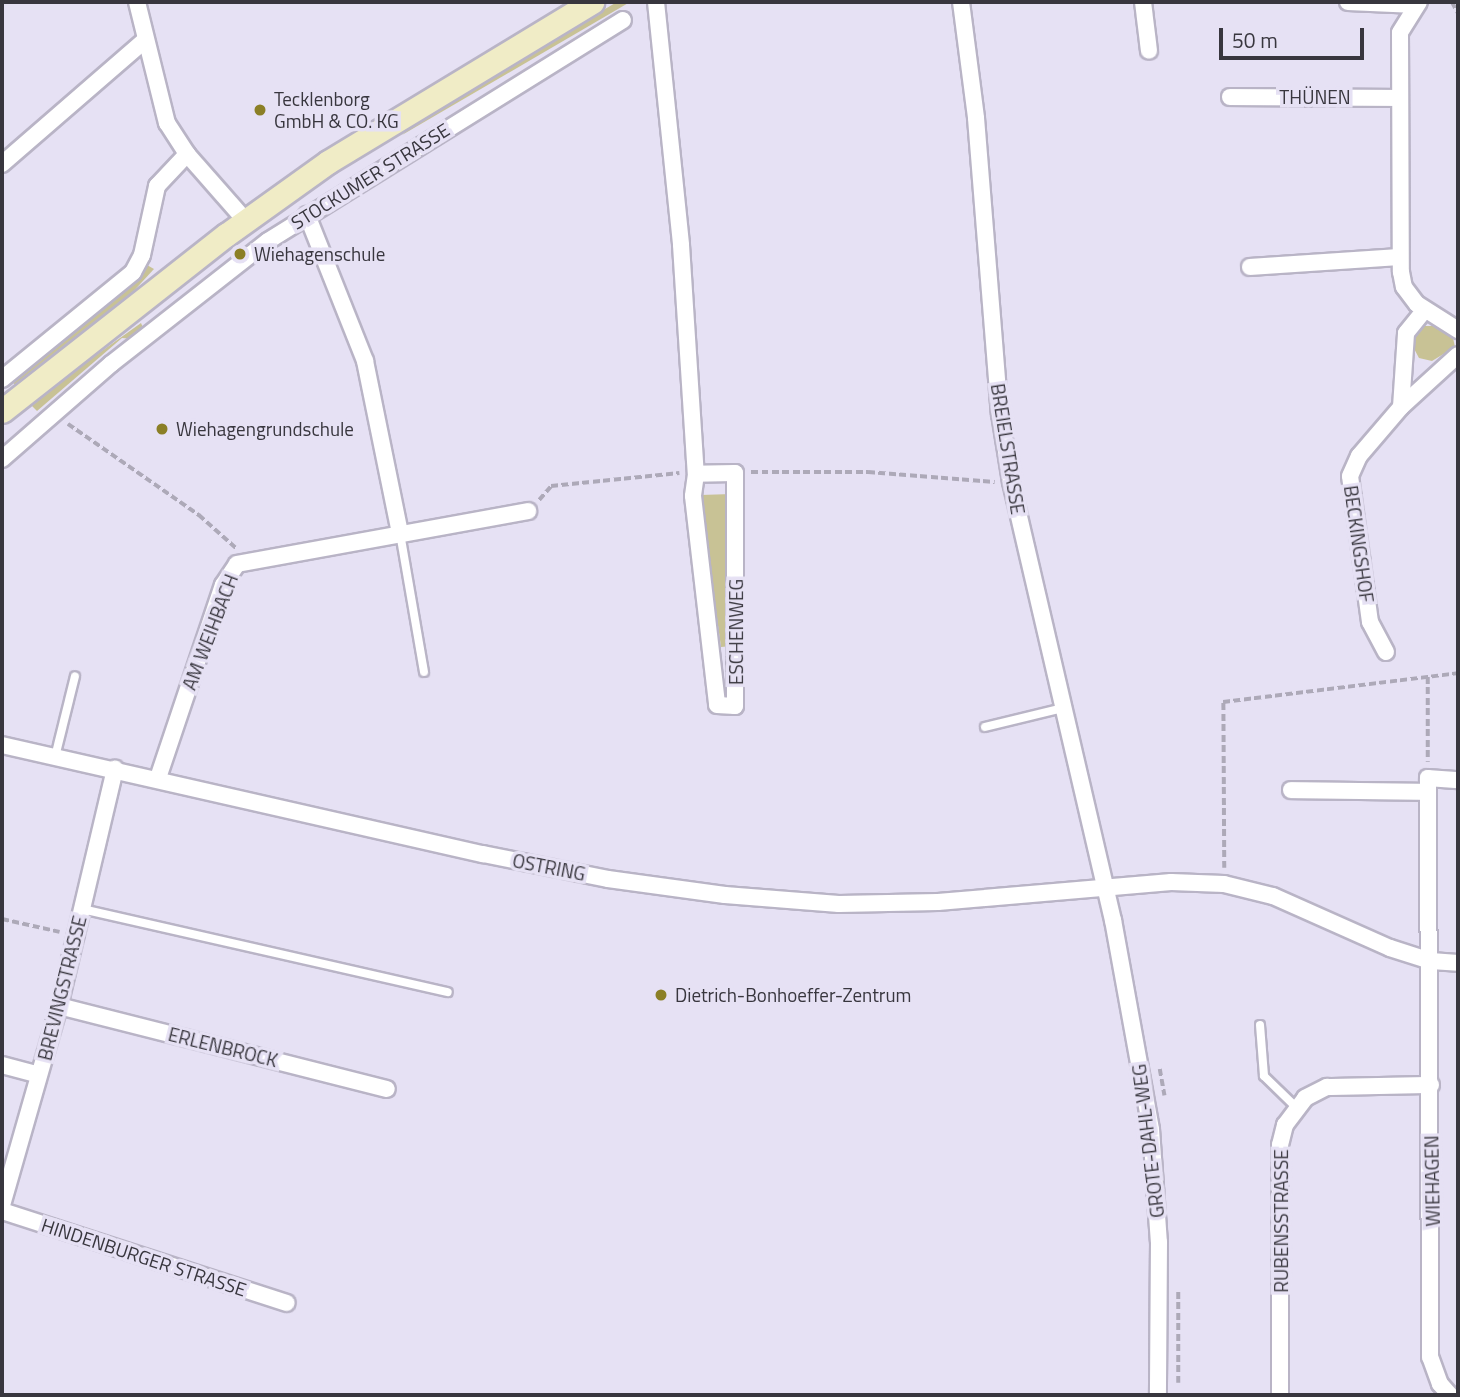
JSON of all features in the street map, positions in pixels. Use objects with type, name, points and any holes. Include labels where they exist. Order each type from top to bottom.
[{"type":"main road","name":"STOCKUMER STRASSE","points":[[2,411],[245,220],[434,95],[592,2]]},
{"type":"street","points":[[137,2],[144,41],[167,122],[187,154],[245,220]]},
{"type":"street","name":"ESCHENWEG","points":[[656,2],[681,245],[696,474],[692,496],[717,705],[735,706],[735,473]]},
{"type":"street","name":"BREIELSTRASSE","points":[[961,2],[976,117],[1000,414],[1011,482],[1105,889]]},
{"type":"street","points":[[1143,2],[1149,51]]},
{"type":"street","points":[[1348,2],[1418,3]]},
{"type":"street","points":[[1418,3],[1400,33],[1399,257],[1404,287],[1424,311],[1458,330]]},
{"type":"street","name":"STOCKUMER STRASSE","points":[[2,459],[192,297],[307,215],[622,20]]},
{"type":"street","points":[[2,164],[144,41]]},
{"type":"street","name":"THÜNEN","points":[[1230,97],[1399,98]]},
{"type":"street","points":[[2,379],[133,272],[142,255],[158,186],[187,154]]},
{"type":"street","points":[[307,215],[365,361],[400,533]]},
{"type":"street","points":[[1250,267],[1399,257]]},
{"type":"street","points":[[1402,407],[1406,333],[1424,311]]},
{"type":"street","name":"BECKINGSHOF","points":[[1386,652],[1370,622],[1350,476],[1359,456],[1402,407],[1458,355]]},
{"type":"street","points":[[696,474],[735,473]]},
{"type":"street","name":"AM WEIHBACH","points":[[158,778],[228,573],[237,564],[528,511]]},
{"type":"street","name":"OSTRING","points":[[2,745],[158,778],[483,854],[608,879],[725,895],[839,904],[1105,889]]},
{"type":"street","name":"BREVINGSTRASSE","points":[[2,1205],[60,1006],[115,769]]},
{"type":"street","points":[[1291,790],[1428,785],[1458,780]]},
{"type":"street","name":"WIEHAGEN","points":[[1428,785],[1431,961],[1430,1357],[1434,1371],[1450,1395]]},
{"type":"street","points":[[1105,889],[1171,881],[1224,884],[1273,896],[1431,961],[1458,963]]},
{"type":"street","name":"GROTE-DAHL-WEG","points":[[1105,889],[1145,1092],[1155,1169],[1161,1318],[1158,1395]]},
{"type":"street","name":"ERLENBROCK","points":[[60,1006],[387,1089]]},
{"type":"street","points":[[2,1065],[39,1075]]},
{"type":"street","points":[[1296,1107],[1316,1091],[1339,1084],[1430,1085]]},
{"type":"street","name":"RUBENSSTRASSE","points":[[1280,1395],[1280,1145],[1296,1107]]},
{"type":"street","name":"HINDENBURGER STRASSE","points":[[2,1211],[286,1303]]},
{"type":"lane","points":[[400,533],[424,672]]},
{"type":"lane","points":[[55,757],[75,676]]},
{"type":"lane","points":[[985,727],[1063,708]]},
{"type":"lane","points":[[82,909],[448,992]]},
{"type":"lane","points":[[1260,1025],[1264,1076],[1296,1107]]},
{"type":"path","points":[[1452,2],[1458,13]]},
{"type":"path","points":[[52,415],[199,515],[251,562]]},
{"type":"path","points":[[735,473],[868,472],[1011,482]]},
{"type":"path","points":[[528,511],[551,486],[696,474]]},
{"type":"path","points":[[1224,884],[1223,702],[1458,673]]},
{"type":"path","points":[[1428,677],[1428,785]]},
{"type":"path","points":[[2,919],[75,936]]},
{"type":"shaded area","points":[[617,2],[630,2],[402,135],[428,112]]},
{"type":"shaded area","points":[[147,265],[154,269],[130,295],[15,385],[11,380]]},
{"type":"shaded area","points":[[141,323],[144,330],[134,339],[122,338],[37,411],[29,403]]},
{"type":"shaded area","points":[[1424,326],[1434,326],[1453,338],[1455,347],[1432,361],[1419,358],[1411,343],[1414,332]]},
{"type":"shaded area","points":[[732,494],[732,646],[721,647],[700,495]]},
{"type":"place","name":"Tecklenborg GmbH & CO. KG","points":[[260,110]]},
{"type":"place","name":"Wiehagenschule","points":[[240,254]]},
{"type":"place","name":"Wiehagengrundschule","points":[[162,429]]},
{"type":"place","name":"Dietrich-Bonhoeffer-Zentrum","points":[[661,995]]}]
